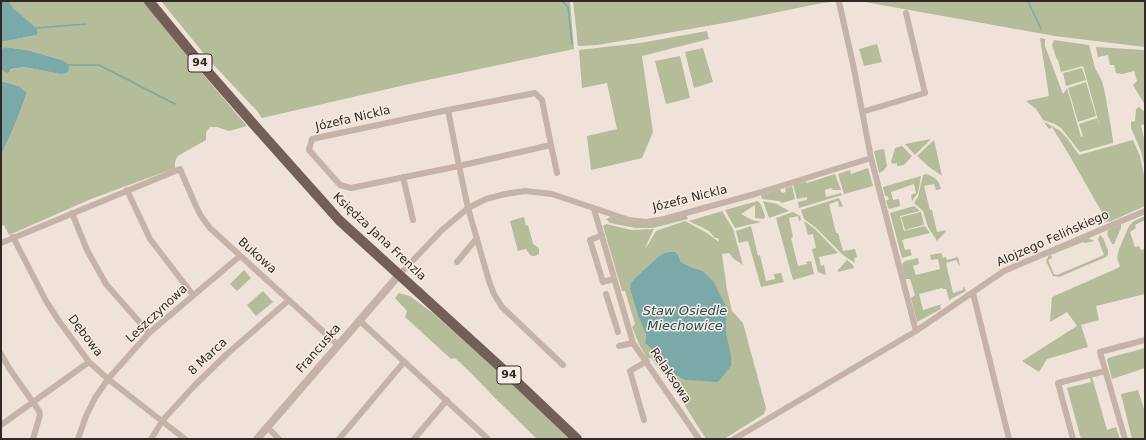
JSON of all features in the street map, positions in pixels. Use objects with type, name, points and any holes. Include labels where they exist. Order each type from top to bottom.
[{"type":"main road","name":"Księdza Jana Frenzla","points":[[149,1],[189,50],[339,220],[518,383],[577,439]]},
{"type":"street","points":[[839,2],[853,64],[871,158],[916,331]]},
{"type":"street","points":[[862,112],[925,92],[906,13]]},
{"type":"street","name":"Józefa Nickla","points":[[551,146],[350,188],[340,185],[309,150],[312,139],[536,93],[542,100],[557,173]]},
{"type":"street","points":[[448,110],[468,208],[494,294],[502,307],[563,365]]},
{"type":"street","name":"Józefa Nickla","points":[[399,275],[442,230],[468,208],[486,199],[505,194],[525,191],[552,194],[629,220],[646,222],[664,219],[794,183],[871,158]]},
{"type":"street","name":"Bukowa","points":[[128,190],[180,169],[201,216],[210,228],[338,346]]},
{"type":"street","points":[[404,177],[413,220]]},
{"type":"street","points":[[1,243],[128,190],[150,239],[193,295]]},
{"type":"street","name":"Relaksowa","points":[[594,209],[633,343],[699,439]]},
{"type":"street","name":"Alojzego Felińskiego","points":[[973,292],[1004,271],[1145,211]]},
{"type":"street","points":[[72,213],[87,250],[106,284],[149,333]]},
{"type":"street","points":[[602,235],[590,240],[603,282],[614,279]]},
{"type":"street","name":"Dębowa","points":[[13,237],[46,301],[89,362],[108,379],[163,420],[185,439]]},
{"type":"street","points":[[457,262],[477,238]]},
{"type":"street","name":"Leszczynowa","points":[[78,439],[86,416],[108,379],[149,333],[240,256]]},
{"type":"street","name":"Francuska","points":[[258,438],[399,275]]},
{"type":"street","points":[[734,439],[916,331],[973,292],[1009,439]]},
{"type":"street","points":[[606,294],[618,332]]},
{"type":"street","name":"8 Marca","points":[[151,439],[163,420],[209,370],[289,300]]},
{"type":"street","points":[[613,317],[625,313]]},
{"type":"street","points":[[359,320],[488,439]]},
{"type":"street","points":[[1125,439],[1100,352],[1145,340]]},
{"type":"street","points":[[619,346],[633,343]]},
{"type":"street","points":[[1,354],[39,412],[40,415],[33,439]]},
{"type":"street","points":[[1,424],[89,362]]},
{"type":"street","points":[[339,439],[404,362]]},
{"type":"street","points":[[644,420],[630,371],[647,362]]},
{"type":"street","points":[[1073,439],[1058,383],[1105,370]]},
{"type":"street","points":[[414,439],[447,400]]},
{"type":"street","points":[[267,427],[279,439]]},
{"type":"green space","points":[[9,1],[145,1],[184,52],[247,126],[229,131],[217,127],[210,127],[206,132],[206,140],[177,157],[175,168],[91,199],[9,235],[4,225],[1,226],[1,155],[27,93],[19,86],[1,81],[1,68],[3,71],[24,67],[60,74],[62,60],[27,50],[4,47],[1,50],[1,42],[37,35],[38,32],[13,8]]},
{"type":"green space","points":[[161,1],[570,1],[574,49],[418,82],[262,118],[210,61]]},
{"type":"green space","points":[[573,1],[837,1],[639,38],[597,45],[578,46]]},
{"type":"green space","points":[[859,1],[1145,1],[1145,47],[1055,36]]},
{"type":"green space","points":[[707,31],[709,39],[642,56],[653,132],[642,158],[591,170],[587,136],[617,129],[607,83],[582,88],[579,50],[640,43]]},
{"type":"green space","points":[[1040,38],[1045,39],[1045,46],[1063,94],[1067,88],[1081,137],[1083,136],[1079,124],[1097,118],[1100,127],[1083,66],[1061,72],[1058,60],[1068,58],[1057,60],[1052,45],[1054,40],[1089,45],[1095,68],[1102,81],[1105,93],[1113,143],[1080,152],[1061,128],[1055,124],[1043,120],[1036,109],[1026,101],[1049,96]]},
{"type":"green space","points":[[877,44],[882,62],[864,66],[859,49]]},
{"type":"green space","points":[[1096,47],[1145,50],[1145,105],[1133,85],[1137,81],[1134,71],[1122,74],[1116,73],[1114,65],[1110,65],[1108,55],[1098,57]]},
{"type":"green space","points":[[703,48],[713,82],[694,88],[685,52]]},
{"type":"green space","points":[[680,56],[690,98],[666,104],[655,61]]},
{"type":"green space","points":[[1082,68],[1086,80],[1066,86],[1063,73]]},
{"type":"green space","points":[[1086,82],[1096,116],[1078,122],[1068,88]]},
{"type":"green space","points":[[1139,107],[1145,112],[1145,124],[1141,125],[1145,143],[1145,169],[1141,151],[1131,128],[1131,122],[1135,121],[1136,109]]},
{"type":"green space","points":[[1044,122],[1059,130],[1067,138],[1079,155],[1133,140],[1140,156],[1145,180],[1145,206],[1109,222],[1104,221],[1101,217],[1103,214],[1068,153],[1052,127],[1049,129]]},
{"type":"green space","points":[[931,139],[915,155],[905,144]]},
{"type":"green space","points":[[934,140],[942,176],[917,156]]},
{"type":"green space","points":[[902,146],[912,156],[904,165],[897,166],[897,163],[893,164],[891,162],[895,148]]},
{"type":"green space","points":[[884,149],[887,166],[879,173],[874,151]]},
{"type":"green space","points":[[868,168],[873,186],[844,194],[838,174],[850,170],[851,174]]},
{"type":"green space","points":[[835,174],[841,190],[833,190],[831,188],[825,190],[826,197],[841,193],[842,195],[799,208],[798,202],[807,200],[807,197],[797,199],[793,185],[806,181],[807,183]]},
{"type":"green space","points":[[927,174],[935,178],[941,189],[936,190],[934,184],[924,186],[937,232],[947,230],[937,241],[928,227],[923,211],[914,203],[918,197],[923,175]]},
{"type":"green space","points":[[921,176],[918,193],[912,201],[911,195],[916,193],[914,184],[891,192],[893,200],[899,199],[900,206],[889,209],[886,201],[889,199],[885,196],[883,187]]},
{"type":"green space","points":[[792,186],[795,199],[782,203],[779,201],[762,199],[761,195],[780,189],[782,193],[786,192],[785,188]]},
{"type":"green space","points":[[839,198],[843,206],[839,207],[838,201],[829,204],[836,233],[838,233],[843,251],[855,249],[857,257],[854,258],[855,263],[843,255],[815,227],[804,219],[801,210]]},
{"type":"green space","points":[[758,201],[765,216],[764,219],[755,218],[755,205],[741,214],[752,220],[761,222],[735,228],[725,210]]},
{"type":"green space","points":[[763,201],[777,204],[789,211],[769,218]]},
{"type":"green space","points":[[914,206],[920,211],[900,216],[904,231],[925,226],[930,233],[902,240],[905,250],[910,249],[912,255],[902,258],[890,213]]},
{"type":"green space","points":[[722,211],[733,229],[743,265],[734,259],[729,253],[722,254],[727,290],[732,311],[743,323],[766,408],[764,414],[724,439],[706,439],[675,390],[651,358],[647,358],[639,344],[632,327],[635,324],[625,291],[622,291],[603,226],[606,224],[631,230],[654,229],[645,248],[656,231],[685,221],[707,233],[719,242],[718,238],[715,238],[709,231],[689,221]],"holes":[[[678,255],[681,262],[703,271],[712,281],[727,308],[726,332],[731,354],[674,373],[668,364],[645,343],[646,333],[638,316],[630,289],[637,276],[658,257]]]},
{"type":"green space","points":[[793,212],[800,216],[801,220],[799,221],[798,216],[789,218],[793,237],[791,238],[798,266],[807,264],[806,262],[811,261],[814,274],[793,280],[776,218]]},
{"type":"green space","points":[[921,212],[924,225],[905,230],[901,217]]},
{"type":"green space","points":[[686,215],[688,219],[653,228],[636,228],[620,225],[610,223],[606,219],[611,217],[626,222]]},
{"type":"green space","points":[[1145,216],[1145,220],[1135,225],[1136,228],[1130,232],[1135,247],[1139,246],[1141,250],[1145,249],[1145,294],[1096,306],[1099,320],[1081,325],[1088,347],[1047,359],[1039,372],[1022,361],[1077,326],[1067,312],[1050,322],[1052,297],[1118,268],[1120,266],[1117,258],[1119,249],[1129,226],[1134,221]]},
{"type":"green space","points":[[524,217],[526,226],[528,225],[533,244],[539,248],[539,254],[535,256],[530,255],[526,249],[518,251],[510,221]]},
{"type":"green space","points":[[804,221],[815,229],[838,253],[819,257],[821,266],[824,265],[826,275],[818,272],[812,249],[816,248],[813,234],[808,235]]},
{"type":"green space","points":[[1121,224],[1121,228],[1114,244],[1112,244],[1107,234],[1108,230]]},
{"type":"green space","points":[[751,226],[766,281],[775,279],[774,274],[781,273],[784,282],[761,287],[748,241],[739,243],[736,231]]},
{"type":"green space","points":[[1100,235],[1103,238],[1108,250],[1108,255],[1106,257],[1059,277],[1053,276],[1046,261],[1049,255],[1088,238],[1094,241],[1083,242],[1051,255],[1052,258],[1048,260],[1054,274],[1057,275],[1104,255],[1098,239]]},
{"type":"green space","points":[[941,253],[943,258],[946,257],[947,260],[958,257],[960,266],[956,260],[946,263],[953,293],[963,290],[963,287],[966,291],[949,300],[946,289],[942,288],[919,294],[923,310],[942,304],[940,306],[941,309],[917,322],[911,298],[915,295],[910,279],[905,279],[902,264],[905,261],[918,258],[919,264],[913,266],[916,275],[940,269],[938,259],[931,260],[930,255]]},
{"type":"green space","points":[[847,260],[853,265],[854,268],[838,272],[838,270]]},
{"type":"green space","points":[[244,270],[251,278],[237,291],[230,284]]},
{"type":"green space","points":[[263,291],[273,302],[256,316],[247,305]]},
{"type":"green space","points":[[399,293],[410,296],[434,314],[572,439],[537,439],[455,358],[451,359],[405,317],[407,311],[395,298]]},
{"type":"green space","points":[[1145,348],[1145,368],[1112,379],[1107,360],[1108,358]]},
{"type":"green space","points":[[1090,377],[1092,377],[1107,430],[1116,427],[1120,439],[1081,439],[1067,388],[1091,382]]},
{"type":"green space","points":[[1138,390],[1145,412],[1145,439],[1132,439],[1121,394]]},
{"type":"water","points":[[1,1],[9,1],[13,8],[36,28],[38,32],[37,35],[1,42]]},
{"type":"water","points":[[4,47],[27,50],[62,60],[69,65],[68,72],[60,74],[24,67],[11,69],[8,73],[3,71],[1,68],[1,50]]},
{"type":"water","points":[[1,81],[19,86],[27,93],[1,155]]},
{"type":"water","name":"Staw Osiedle Miechowice","points":[[675,252],[678,255],[681,262],[703,271],[713,281],[727,308],[726,332],[731,354],[731,366],[718,382],[685,380],[673,373],[668,364],[645,343],[646,334],[638,316],[630,289],[631,283],[658,257],[664,253]]},
{"type":"waterway","points":[[562,1],[568,7],[572,44]]},
{"type":"waterway","points":[[1028,1],[1041,29]]},
{"type":"waterway","points":[[36,28],[86,24]]},
{"type":"waterway","points":[[69,65],[99,65],[175,104]]}]
